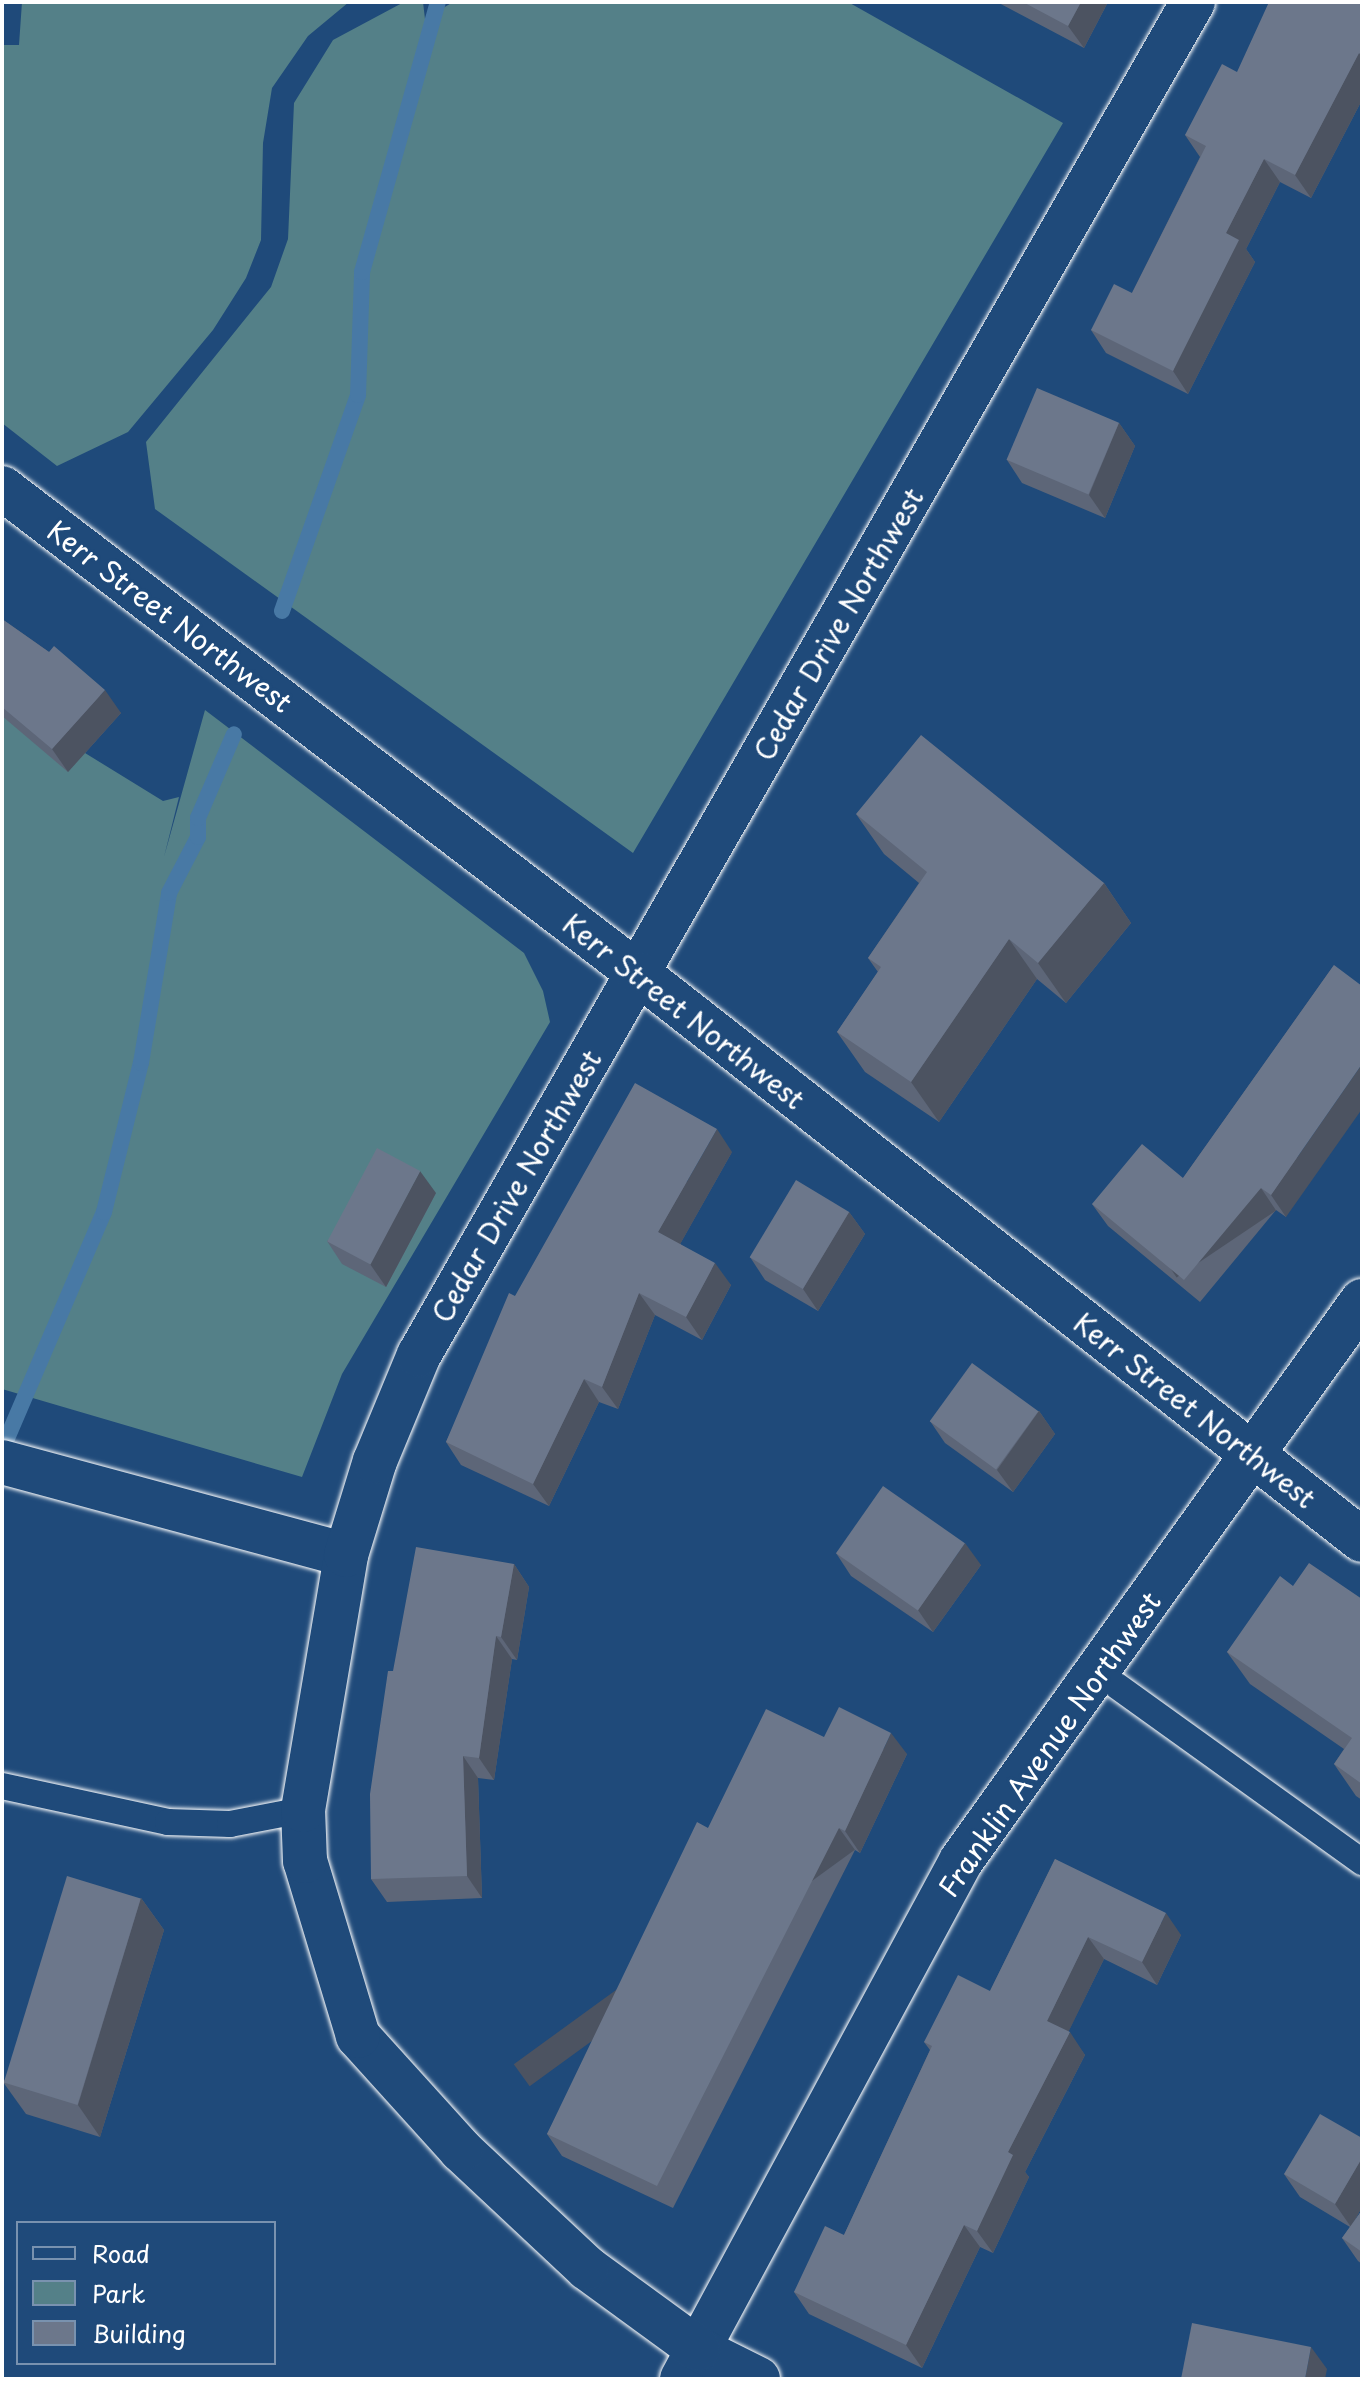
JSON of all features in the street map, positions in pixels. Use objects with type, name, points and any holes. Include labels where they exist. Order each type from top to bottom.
[{"type":"street","name":"Cedar Drive Northwest","points":[[758,2379],[690,2364],[461,2150],[358,2036],[305,1861],[303,1810],[346,1555],[375,1461],[419,1355],[1193,2]]},
{"type":"street","name":"Kerr Street Northwest","points":[[2,488],[639,974],[1362,1540]]},
{"type":"street","name":"Franklin Avenue Northwest","points":[[690,2364],[961,1861],[1362,1301]]},
{"type":"street","points":[[2,1462],[346,1555]]},
{"type":"lane","points":[[1117,1686],[1362,1862]]},
{"type":"lane","points":[[2,1786],[168,1822],[230,1824],[303,1810]]},
{"type":"green space","points":[[22,2],[349,2],[308,36],[272,88],[263,143],[261,240],[246,278],[213,330],[128,432],[57,466],[2,423],[2,45],[19,45]]},
{"type":"green space","points":[[404,2],[423,2],[425,19],[453,2],[848,2],[1063,123],[633,853],[155,509],[146,442],[271,287],[288,239],[294,103],[333,40]]},
{"type":"green space","points":[[205,710],[524,953],[543,991],[550,1022],[342,1374],[302,1477],[2,1389],[2,716],[85,753],[163,801],[179,797],[164,857]]},
{"type":"building","points":[[1023,2],[1081,2],[1068,26]]},
{"type":"building","points":[[1269,2],[1362,2],[1362,55],[1359,53],[1295,175],[1264,159],[1226,233],[1239,240],[1173,371],[1091,330],[1114,284],[1132,293],[1206,146],[1185,135],[1222,64],[1237,72]]},
{"type":"building","points":[[1037,388],[1119,423],[1088,495],[1007,460]]},
{"type":"building","points":[[2,619],[49,652],[54,646],[105,690],[52,749],[2,707]]},
{"type":"building","points":[[921,735],[1104,883],[1038,963],[1009,939],[911,1082],[837,1032],[881,967],[868,958],[927,872],[856,814]]},
{"type":"building","points":[[1334,965],[1362,986],[1362,1064],[1271,1195],[1261,1188],[1184,1280],[1092,1204],[1142,1144],[1183,1178]]},
{"type":"building","points":[[635,1083],[717,1129],[658,1232],[715,1263],[686,1317],[639,1293],[602,1387],[584,1379],[533,1484],[446,1442],[509,1293],[515,1296]]},
{"type":"building","points":[[377,1148],[420,1171],[371,1265],[327,1242]]},
{"type":"building","points":[[796,1180],[849,1212],[803,1289],[750,1257]]},
{"type":"building","points":[[972,1363],[1038,1411],[996,1469],[930,1421]]},
{"type":"building","points":[[883,1486],[965,1543],[918,1611],[836,1553]]},
{"type":"building","points":[[416,1547],[514,1564],[501,1637],[496,1636],[479,1758],[463,1756],[467,1876],[371,1879],[370,1794],[388,1671],[393,1671]]},
{"type":"building","points":[[1309,1563],[1362,1599],[1362,1784],[1334,1764],[1352,1738],[1227,1652],[1280,1576],[1293,1586]]},
{"type":"building","points":[[839,1707],[891,1733],[845,1831],[839,1828],[657,2186],[547,2134],[697,1822],[708,1828],[766,1709],[824,1737]]},
{"type":"building","points":[[1055,1859],[1166,1913],[1142,1962],[1088,1937],[1047,2021],[1070,2032],[1008,2152],[1013,2155],[977,2231],[964,2225],[906,2345],[794,2292],[825,2226],[844,2235],[932,2046],[924,2042],[958,1975],[990,1991]]},
{"type":"building","points":[[67,1876],[141,1899],[77,2105],[4,2083]]},
{"type":"building","points":[[1320,2114],[1362,2138],[1362,2158],[1335,2204],[1284,2174]]},
{"type":"building","points":[[1362,2210],[1362,2252],[1342,2238]]},
{"type":"building","points":[[1192,2323],[1311,2347],[1305,2379],[1181,2379]]},
{"type":"waterway","points":[[282,611],[358,395],[362,272],[438,2]]},
{"type":"waterway","points":[[2,1450],[104,1212],[141,1063],[169,893],[198,837],[198,818],[234,734]]}]
